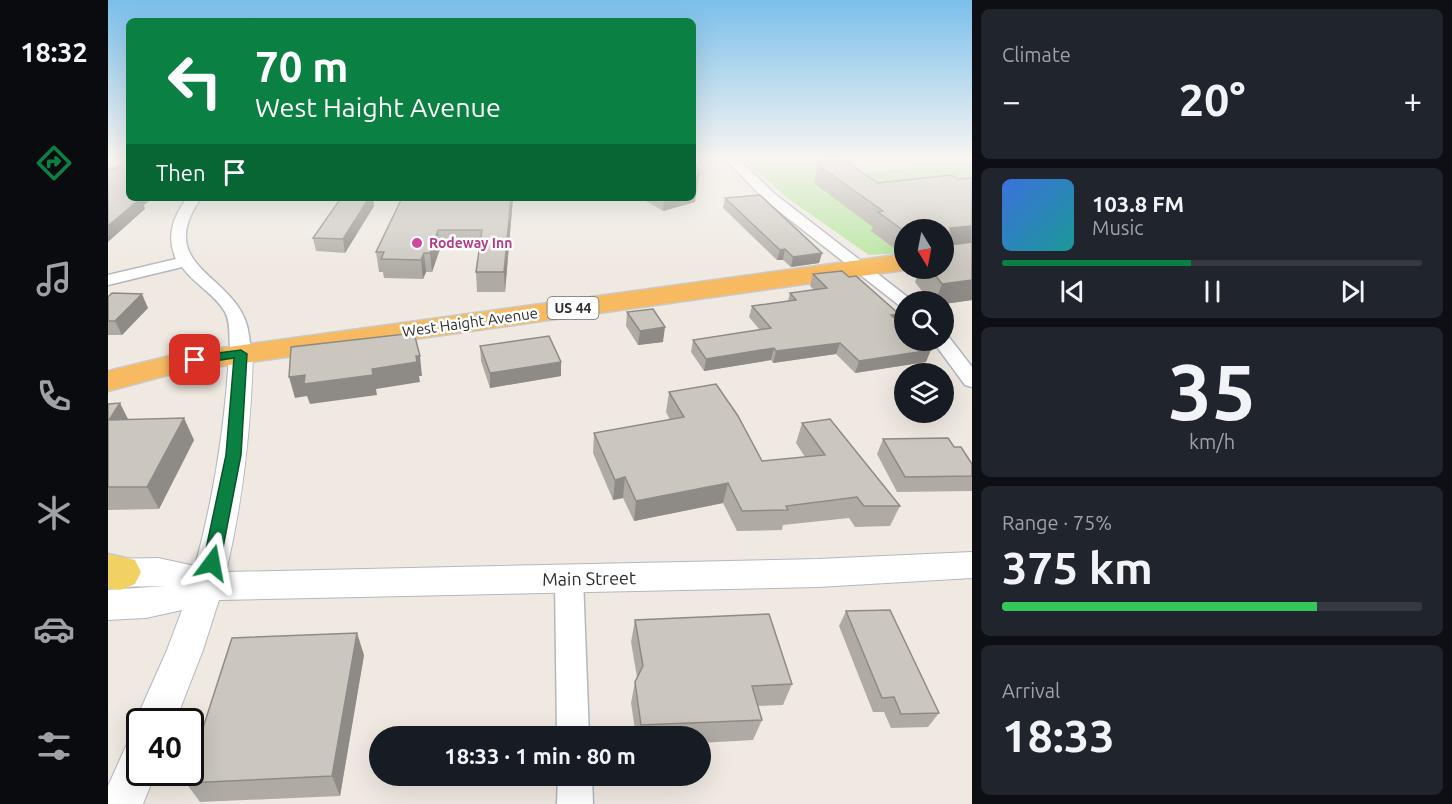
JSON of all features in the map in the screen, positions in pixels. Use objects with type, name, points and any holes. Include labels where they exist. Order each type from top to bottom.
[{"type":"highway","name":"West Haight Avenue","points":[[178,363],[894,264]]},
{"type":"highway","name":"US 44","points":[[108,381],[178,363]]},
{"type":"main road","points":[[108,372],[178,363]]},
{"type":"street","points":[[769,197],[894,292]]},
{"type":"street","points":[[161,708],[194,627],[206,586],[234,455],[241,354],[238,322],[234,312],[218,291],[184,262],[178,246],[178,229],[185,210],[192,201]]},
{"type":"street","points":[[108,280],[184,262]]},
{"type":"street","points":[[949,351],[972,381]]},
{"type":"street","name":"Main Street","points":[[111,580],[146,605],[168,601],[206,586],[818,573],[972,565]]},
{"type":"street","points":[[568,578],[573,726]]},
{"type":"street","points":[[122,804],[129,786]]},
{"type":"street","points":[[574,786],[575,804]]},
{"type":"green space","points":[[785,197],[970,197],[901,219],[894,219],[894,221],[873,228],[894,246],[894,254],[869,255]]},
{"type":"building","points":[[108,197],[126,197],[126,201],[137,201],[108,226]]},
{"type":"building","points":[[762,197],[822,253],[793,257],[785,249],[780,250],[725,198]]},
{"type":"building","points":[[863,197],[972,197],[972,226],[954,228],[954,219],[894,219],[894,224],[878,212],[883,211]]},
{"type":"building","points":[[339,201],[367,201],[343,239],[313,238]]},
{"type":"building","points":[[401,201],[511,201],[504,272],[476,272],[482,230],[438,230],[430,253],[424,253],[421,260],[381,259],[384,252],[376,252]]},
{"type":"building","points":[[972,242],[972,280],[942,284],[938,279],[954,279],[954,245]]},
{"type":"building","points":[[842,271],[849,277],[856,276],[894,310],[894,315],[891,315],[894,318],[894,351],[924,351],[859,361],[840,343],[776,351],[774,348],[706,359],[693,340],[771,328],[752,306],[796,300],[790,293],[827,288],[813,274]]},
{"type":"building","points":[[112,293],[142,294],[115,321],[108,321],[108,297]]},
{"type":"building","points":[[653,309],[665,327],[640,331],[627,312]]},
{"type":"building","points":[[414,333],[420,356],[416,356],[417,362],[372,369],[373,375],[304,384],[305,375],[289,377],[291,347]]},
{"type":"building","points":[[549,336],[561,362],[490,373],[480,346]]},
{"type":"building","points":[[716,384],[738,416],[762,461],[825,455],[802,423],[830,419],[900,506],[864,506],[857,497],[786,506],[788,510],[742,511],[728,483],[636,501],[625,477],[615,480],[594,433],[684,417],[669,392]]},
{"type":"building","points":[[120,403],[109,420],[184,418],[147,487],[108,487],[108,404]]},
{"type":"building","points":[[948,438],[954,447],[961,447],[972,464],[972,476],[905,477],[883,439]]},
{"type":"building","points":[[890,610],[939,713],[901,714],[894,697],[882,698],[846,611]]},
{"type":"building","points":[[769,614],[792,684],[752,686],[762,720],[641,725],[635,682],[643,666],[635,620]]},
{"type":"building","points":[[357,633],[332,776],[204,782],[204,725],[232,638]]},
{"type":"place","name":"Rodeway Inn","points":[[417,243]]},
{"type":"route","points":[[195,360],[241,354],[234,455],[212,563]]}]
